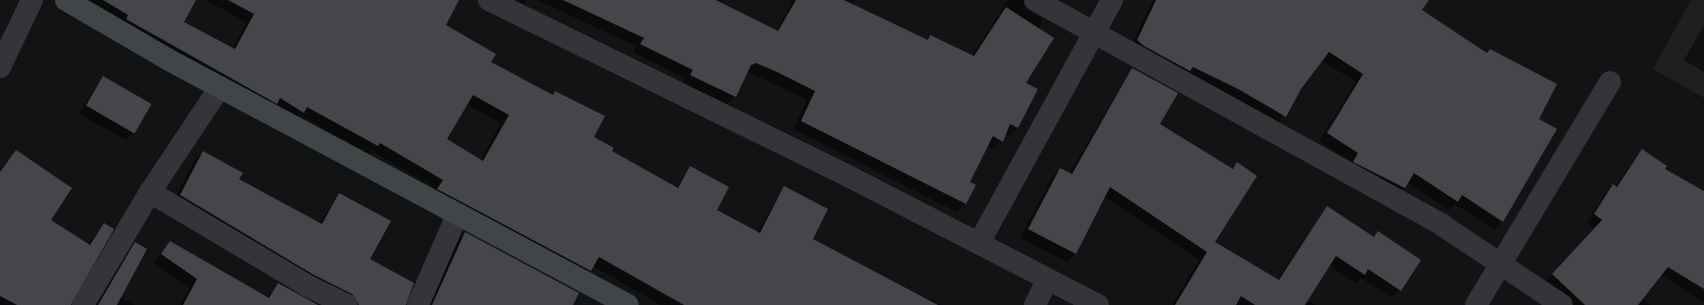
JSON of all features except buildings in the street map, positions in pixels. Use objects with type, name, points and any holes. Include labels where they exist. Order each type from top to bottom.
[{"type":"street","points":[[0,67],[32,0]]},
{"type":"street","points":[[66,0],[220,87],[457,215],[628,305]]},
{"type":"street","points":[[489,0],[979,243],[1047,280],[1098,305]]},
{"type":"street","points":[[1035,0],[1097,32],[1500,261],[1562,305]]},
{"type":"street","points":[[979,243],[1097,32],[1112,0]]},
{"type":"street","points":[[1476,305],[1500,261],[1610,82]]},
{"type":"street","points":[[83,305],[150,192],[220,87]]},
{"type":"street","points":[[150,192],[308,286],[347,305]]},
{"type":"street","points":[[418,305],[457,215]]},
{"type":"street","points":[[1035,305],[1047,280]]},
{"type":"shaded area","points":[[1691,0],[1704,0],[1704,98],[1653,69]]}]
